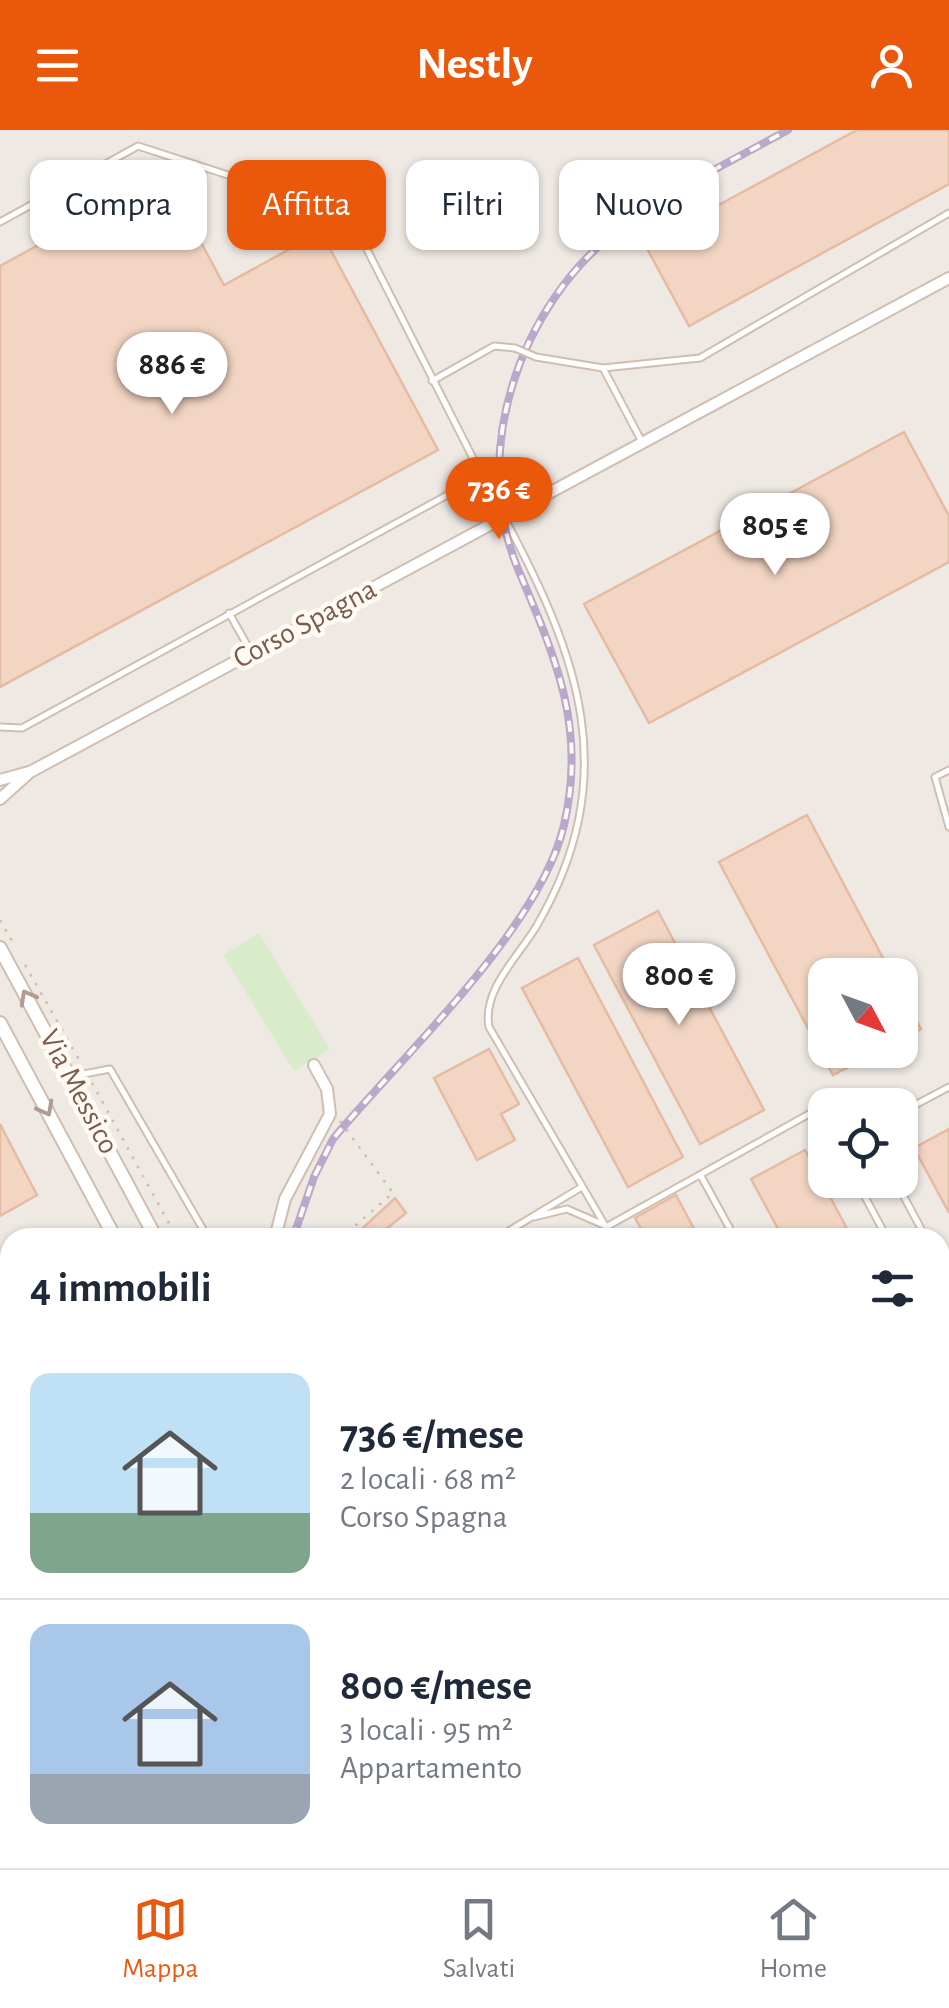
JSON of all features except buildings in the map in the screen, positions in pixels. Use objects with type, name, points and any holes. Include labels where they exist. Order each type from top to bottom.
[{"type":"street","name":"Corso Spagna","points":[[0,780],[30,772],[949,278]]},
{"type":"street","name":"Corso Spagna","points":[[0,799],[30,772]]},
{"type":"street","name":"Via Messico","points":[[0,948],[151,1228]]},
{"type":"street","name":"Via Messico","points":[[0,1023],[110,1228]]},
{"type":"street","points":[[278,1228],[286,1199],[330,1114],[327,1089],[314,1065]]},
{"type":"lane","points":[[0,222],[138,146],[349,214],[482,476],[22,728],[0,728]]},
{"type":"lane","points":[[432,381],[494,346],[603,368],[700,358],[949,212]]},
{"type":"lane","points":[[603,368],[642,443]]},
{"type":"lane","points":[[504,517],[548,602],[572,663],[581,705],[584,778],[580,808],[556,892],[499,982],[486,1014],[489,1027],[606,1227]]},
{"type":"lane","points":[[229,613],[252,653]]},
{"type":"lane","points":[[949,770],[935,777],[949,826]]},
{"type":"lane","points":[[71,1076],[110,1070],[202,1228]]},
{"type":"lane","points":[[918,1103],[949,1087]]},
{"type":"lane","points":[[606,1227],[808,1115]]},
{"type":"lane","points":[[700,1176],[729,1228]]},
{"type":"lane","points":[[514,1228],[580,1188]]},
{"type":"lane","points":[[866,1198],[882,1228]]},
{"type":"lane","points":[[905,1198],[921,1228]]},
{"type":"lane","points":[[530,1218],[567,1209],[606,1227]]},
{"type":"path","points":[[330,1114],[351,1131],[393,1192],[353,1228]]},
{"type":"shaded area","points":[[0,130],[949,130],[949,1228],[0,1228]]},
{"type":"green space","points":[[259,933],[330,1049],[294,1071],[223,955]]},
{"type":"railway","points":[[296,1228],[314,1177],[333,1139],[499,947],[550,864],[564,825],[572,756],[564,693],[504,524],[499,477],[502,430],[513,384],[530,339],[554,298],[584,261],[618,230],[680,189],[788,130]]}]
